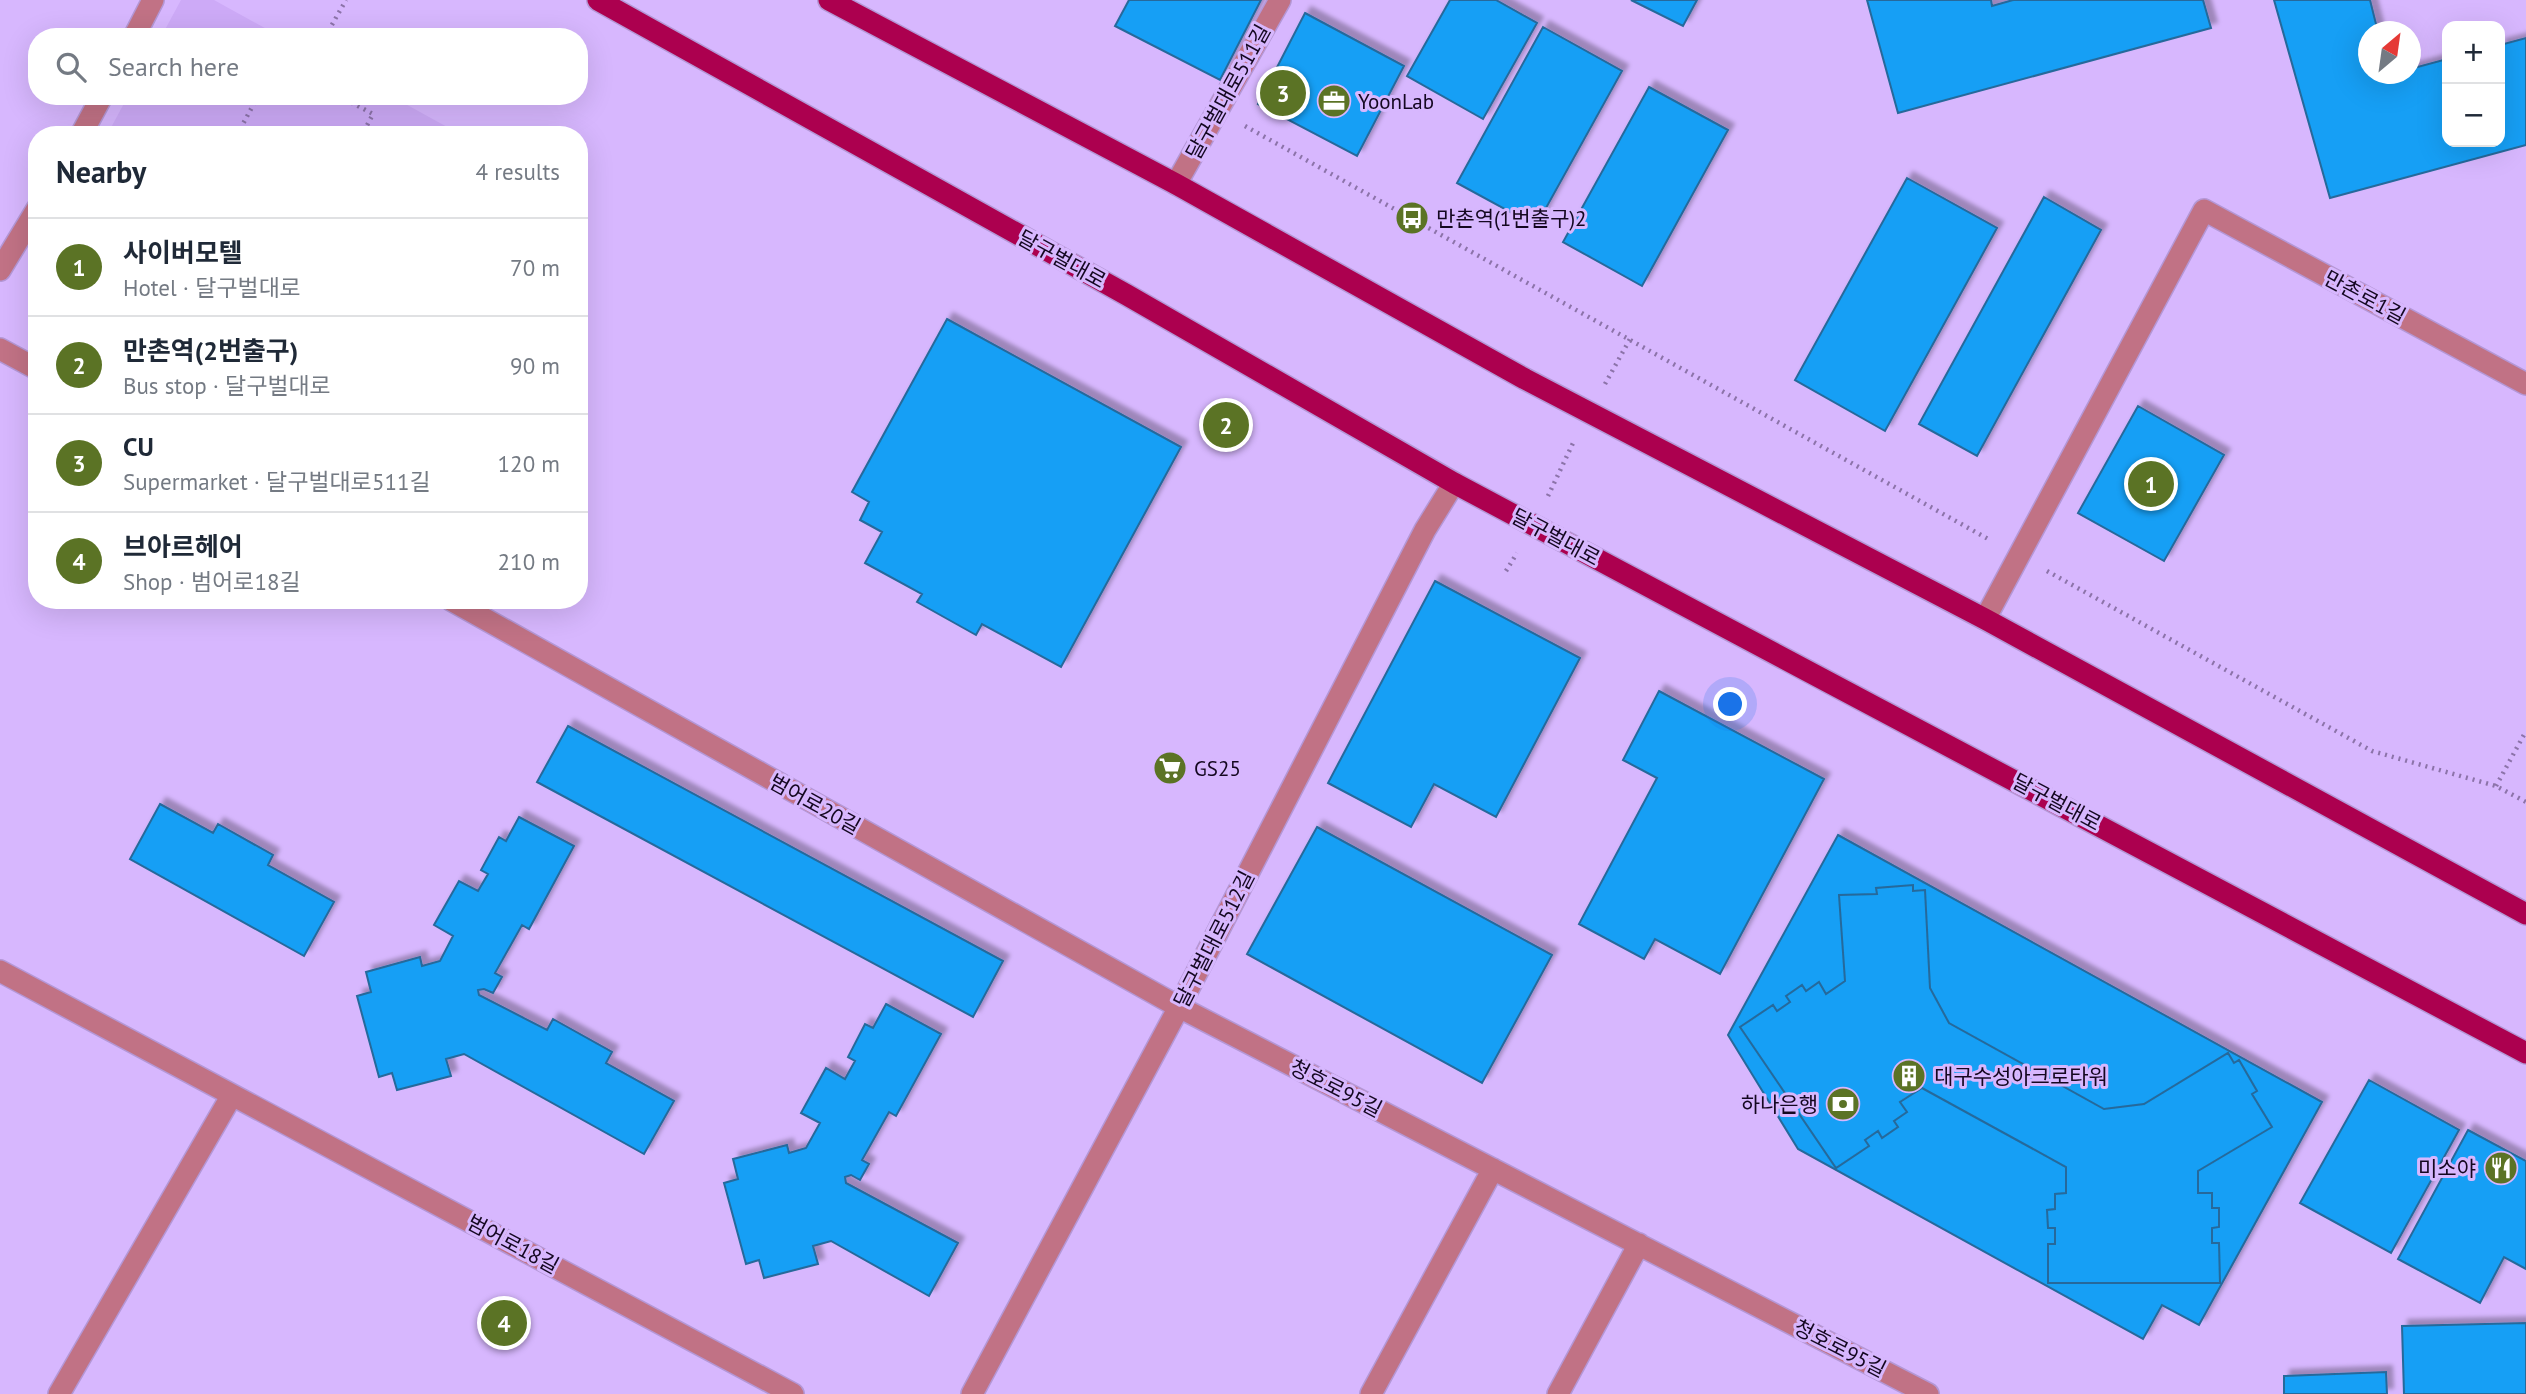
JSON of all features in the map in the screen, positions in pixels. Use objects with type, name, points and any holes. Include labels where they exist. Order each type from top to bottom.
[{"type":"main road","name":"달구벌대로","points":[[598,0],[1116,289],[1454,483],[2526,1053]]},
{"type":"main road","points":[[829,0],[1176,184],[1589,412],[1985,618],[2526,914]]},
{"type":"street","points":[[139,28],[153,0]]},
{"type":"street","name":"달구벌대로511길","points":[[1176,184],[1280,0]]},
{"type":"street","points":[[86,126],[97,105]]},
{"type":"street","name":"만촌로1길","points":[[2018,555],[2204,210],[2526,384]]},
{"type":"street","points":[[0,270],[28,224]]},
{"type":"street","points":[[0,349],[28,364]]},
{"type":"street","name":"달구벌대로512길","points":[[972,1394],[1179,1007],[1425,530],[1454,483]]},
{"type":"street","points":[[1985,618],[2018,555]]},
{"type":"street","name":"범어로20길","points":[[467,609],[1179,1007]]},
{"type":"street","name":"범어로18길","points":[[0,971],[793,1394]]},
{"type":"street","name":"청호로95길","points":[[1179,1007],[1928,1394]]},
{"type":"street","points":[[59,1394],[233,1095]]},
{"type":"street","points":[[1371,1394],[1493,1169]]},
{"type":"street","points":[[1558,1394],[1639,1244]]},
{"type":"path","points":[[330,28],[346,0]]},
{"type":"path","points":[[242,126],[253,105]]},
{"type":"path","points":[[356,105],[373,114],[367,126]]},
{"type":"path","points":[[1218,112],[2372,751],[2496,786],[2526,803]]},
{"type":"path","points":[[1506,571],[1534,525],[1589,412],[1630,339]]},
{"type":"path","points":[[2496,786],[2526,731]]},
{"type":"shaded area","points":[[181,0],[214,0],[265,28],[166,28]]},
{"type":"shaded area","points":[[123,105],[407,105],[445,126],[112,126]]},
{"type":"building","points":[[1129,0],[1261,0],[1220,80],[1115,26]]},
{"type":"building","points":[[1450,0],[1496,0],[1537,23],[1483,119],[1407,76]]},
{"type":"building","points":[[1631,0],[1697,0],[1683,26]]},
{"type":"building","points":[[1867,0],[1991,0],[1992,6],[2013,0],[2203,0],[2211,28],[1898,113]]},
{"type":"building","points":[[2274,0],[2370,0],[2375,21],[2358,21],[2358,84],[2421,84],[2421,66],[2442,60],[2442,147],[2505,147],[2505,44],[2526,38],[2526,145],[2330,198]]},
{"type":"building","points":[[1305,13],[1404,66],[1357,156],[1258,104]]},
{"type":"building","points":[[1543,27],[1622,71],[1536,226],[1457,183]]},
{"type":"building","points":[[1649,87],[1728,130],[1642,286],[1563,242]]},
{"type":"building","points":[[1907,178],[1997,228],[1885,431],[1795,380]]},
{"type":"building","points":[[2044,197],[2101,230],[1977,456],[1919,424]]},
{"type":"building","points":[[947,319],[1181,447],[1061,667],[982,624],[976,635],[917,602],[922,594],[865,563],[882,532],[860,520],[869,502],[852,492]]},
{"type":"building","points":[[2138,406],[2224,455],[2164,561],[2078,513]]},
{"type":"building","points":[[1435,581],[1580,658],[1496,817],[1434,784],[1411,827],[1328,783]]},
{"type":"building","points":[[1659,691],[1824,779],[1720,974],[1655,939],[1644,959],[1579,924],[1657,778],[1623,760]]},
{"type":"building","points":[[568,726],[1003,961],[973,1017],[537,782]]},
{"type":"building","points":[[160,804],[213,833],[218,824],[273,855],[268,865],[334,902],[304,956],[130,859]]},
{"type":"building","points":[[519,817],[574,846],[529,929],[522,925],[495,973],[502,977],[493,993],[484,989],[478,990],[479,995],[547,1030],[553,1019],[612,1052],[606,1063],[674,1101],[644,1154],[464,1054],[446,1059],[451,1076],[397,1090],[392,1073],[379,1077],[357,996],[371,992],[366,972],[420,957],[422,966],[440,961],[453,936],[434,925],[459,881],[478,891],[488,874],[481,870],[499,837],[506,841]]},
{"type":"building","points":[[1317,827],[1552,955],[1482,1083],[1247,954]]},
{"type":"building","points":[[1838,835],[2322,1102],[2199,1325],[2162,1305],[2143,1339],[1798,1149],[1728,1035]]},
{"type":"building","name":"대구수성아크로타워","points":[[1913,885],[1913,891],[1925,890],[1930,988],[1949,1023],[2104,1109],[2144,1104],[2228,1053],[2234,1063],[2239,1060],[2257,1091],[2252,1094],[2272,1127],[2198,1171],[2198,1193],[2212,1193],[2212,1208],[2219,1208],[2219,1227],[2212,1228],[2212,1243],[2219,1243],[2220,1283],[2048,1283],[2048,1244],[2055,1244],[2055,1228],[2048,1228],[2047,1210],[2055,1209],[2055,1194],[2066,1193],[2066,1167],[1922,1088],[1900,1102],[1907,1112],[1894,1121],[1898,1127],[1882,1138],[1878,1131],[1865,1140],[1869,1146],[1836,1168],[1740,1027],[1773,1005],[1777,1011],[1790,1002],[1786,996],[1802,985],[1806,991],[1819,982],[1826,994],[1845,981],[1839,895],[1877,894],[1876,888]]},
{"type":"building","points":[[886,1004],[941,1034],[896,1116],[889,1112],[862,1160],[869,1164],[860,1180],[851,1175],[845,1177],[846,1183],[958,1243],[929,1296],[831,1241],[813,1246],[818,1264],[764,1278],[759,1260],[746,1264],[724,1183],[738,1179],[733,1159],[787,1145],[789,1153],[806,1148],[820,1123],[801,1113],[826,1068],[845,1079],[855,1061],[848,1057],[865,1024],[873,1028]]},
{"type":"building","points":[[2369,1080],[2459,1130],[2391,1253],[2300,1203]]},
{"type":"building","points":[[2468,1130],[2526,1161],[2526,1269],[2504,1257],[2480,1303],[2398,1259]]},
{"type":"building","points":[[2526,1323],[2526,1394],[2404,1394],[2402,1326]]},
{"type":"building","points":[[2386,1372],[2387,1394],[2284,1394],[2284,1376]]},
{"type":"place","name":"CU","points":[[1283,93]]},
{"type":"place","name":"YoonLab","points":[[1334,101]]},
{"type":"place","name":"만촌역(1번출구)2","points":[[1412,218]]},
{"type":"place","name":"만촌역(2번출구)","points":[[1226,425]]},
{"type":"place","name":"사이버모텔","points":[[2151,484]]},
{"type":"place","name":"GS25","points":[[1170,768]]},
{"type":"place","name":"대구수성아크로타워","points":[[1909,1076]]},
{"type":"place","name":"하나은행","points":[[1843,1104]]},
{"type":"place","name":"미소야","points":[[2501,1168]]},
{"type":"place","name":"브아르헤어","points":[[504,1323]]}]
